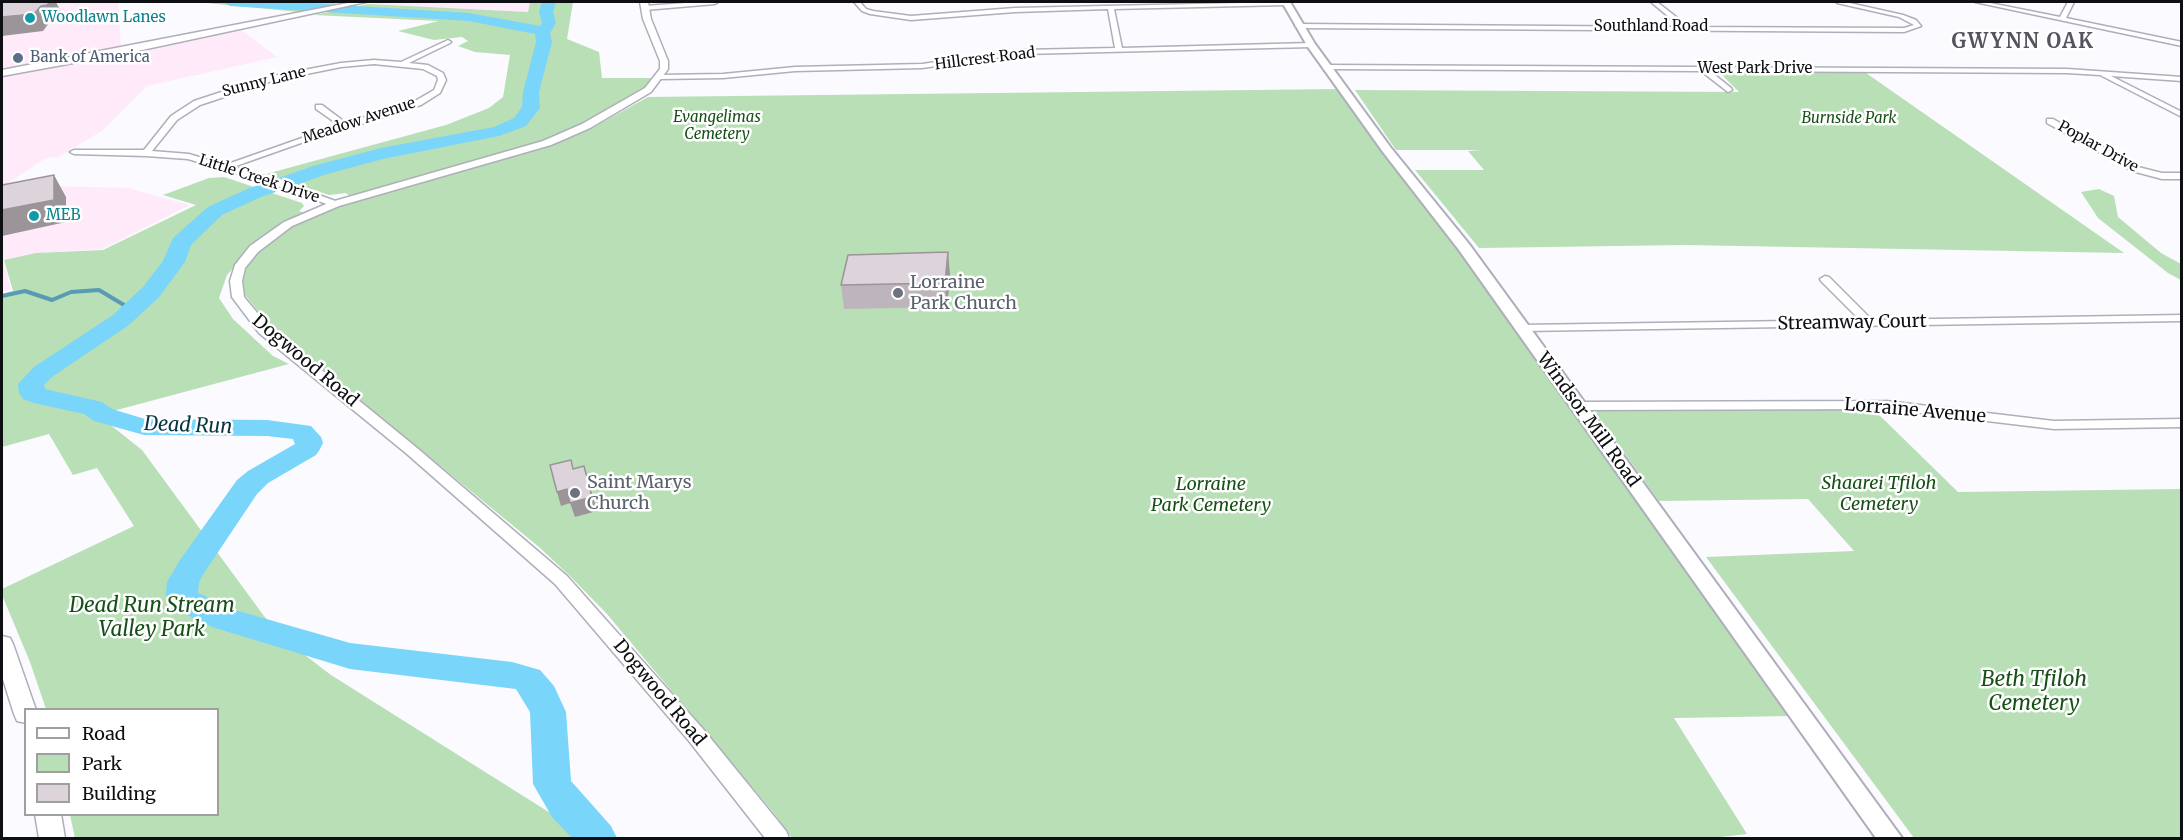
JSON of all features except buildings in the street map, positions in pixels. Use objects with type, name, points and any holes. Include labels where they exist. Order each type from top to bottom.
[{"type":"main road","name":"Windsor Mill Road","points":[[1286,2],[1311,45],[1387,150],[1464,247],[1890,838]]},
{"type":"main road","points":[[2,644],[24,708]]},
{"type":"main road","points":[[48,816],[52,838]]},
{"type":"street","points":[[2,72],[362,2]]},
{"type":"street","points":[[660,77],[664,69],[664,61],[645,5],[716,2]]},
{"type":"street","points":[[857,2],[864,10],[872,13],[901,18],[991,11],[1286,2]]},
{"type":"street","points":[[1654,2],[1686,27]]},
{"type":"street","name":"Southland Road","points":[[1298,26],[1904,30],[1918,26],[1914,21],[1901,16],[1839,2]]},
{"type":"street","points":[[1978,2],[2181,44]]},
{"type":"street","points":[[2062,19],[2072,2]]},
{"type":"street","points":[[1111,8],[1119,50]]},
{"type":"street","points":[[404,63],[448,42]]},
{"type":"street","name":"Hillcrest Road","points":[[660,77],[723,76],[795,69],[911,67],[1008,53],[1311,45]]},
{"type":"street","name":"Meadow Avenue","points":[[226,167],[345,126],[405,109],[437,91],[442,80],[440,75],[425,68],[404,63]]},
{"type":"street","name":"Sunny Lane","points":[[146,153],[174,118],[197,103],[228,90],[340,65],[404,63]]},
{"type":"street","name":"West Park Drive","points":[[1328,67],[2096,72],[2181,79]]},
{"type":"street","points":[[1703,69],[1728,90]]},
{"type":"street","points":[[2096,72],[2181,115]]},
{"type":"street","name":"Dogwood Road","points":[[660,77],[636,98],[547,143],[335,204],[288,224],[249,254],[239,268],[236,281],[238,297],[249,313],[273,337],[412,451],[561,580],[696,735],[778,838]]},
{"type":"street","points":[[319,107],[345,126]]},
{"type":"street","name":"Poplar Drive","points":[[2050,121],[2135,169],[2162,176],[2181,176]]},
{"type":"street","name":"Little Creek Drive","points":[[75,152],[146,153],[189,157],[275,182],[335,204]]},
{"type":"street","points":[[1825,279],[1868,322]]},
{"type":"street","name":"Streamway Court","points":[[1522,328],[2181,318]]},
{"type":"street","name":"Lorraine Avenue","points":[[1577,406],[1868,404],[2046,424],[2181,423]]},
{"type":"shaded area","points":[[2,2],[118,2],[121,48],[2,68]]},
{"type":"shaded area","points":[[382,2],[530,2],[528,12],[368,4]]},
{"type":"shaded area","points":[[241,30],[277,57],[147,86],[103,130],[59,157],[46,158],[5,185],[128,188],[190,205],[102,249],[37,253],[3,260],[11,290],[2,292],[2,76],[152,50]]},
{"type":"green space","points":[[196,2],[342,2],[299,12]]},
{"type":"green space","points":[[530,2],[573,2],[567,39],[599,52],[602,78],[659,78],[640,96],[566,136],[352,198],[346,193],[329,195],[266,174],[446,125],[489,108],[503,97],[510,55],[475,52],[458,46],[468,41],[462,37],[434,40],[398,31],[439,21],[314,15],[368,4],[528,12]]},
{"type":"green space","name":"Burnside Park","points":[[1720,73],[1866,73],[2124,253],[1685,245],[1479,248],[1415,170],[1484,170],[1468,151],[1483,150],[1396,150],[1355,90],[1739,92]]},
{"type":"green space","name":"Lorraine Park Cemetery","points":[[1340,89],[1381,150],[1458,247],[1791,716],[1674,718],[1747,834],[1713,838],[792,838],[773,812],[607,614],[569,575],[539,547],[271,327],[245,295],[243,281],[245,269],[255,254],[282,231],[303,219],[376,194],[541,149],[594,127],[648,97]]},
{"type":"green space","name":"Dead Run Stream Valley Park","points":[[224,177],[302,203],[304,206],[299,211],[308,214],[250,249],[227,275],[219,298],[233,319],[273,356],[289,364],[98,415],[142,450],[264,616],[289,643],[331,675],[590,838],[75,838],[70,816],[219,816],[219,708],[46,708],[30,662],[2,595],[2,589],[134,526],[97,468],[73,475],[49,434],[2,447],[2,294],[13,291],[4,260],[36,253],[103,250],[196,205],[163,195],[209,178]]},
{"type":"green space","points":[[2099,189],[2114,196],[2118,217],[2161,253],[2181,264],[2181,280],[2168,273],[2098,218],[2081,192]]},
{"type":"green space","name":"Beth Tfiloh Cemetery","points":[[1871,407],[1958,492],[2181,489],[2181,838],[1914,838],[1706,557],[1854,551],[1808,499],[1659,501],[1596,414],[1597,409]]},
{"type":"waterway","points":[[230,2],[469,17],[543,31]]},
{"type":"waterway","name":"Dead Run","points":[[549,2],[546,12],[549,23],[542,33],[544,42],[531,92],[531,108],[520,122],[499,131],[381,154],[320,170],[254,193],[215,211],[181,243],[174,262],[151,292],[121,320],[43,372],[31,384],[32,393],[93,408],[103,415],[144,427],[267,428],[301,432],[307,437],[309,443],[306,449],[258,477],[247,487],[191,568],[183,582],[182,595],[187,601],[224,619],[350,656],[468,672],[512,675],[528,679],[541,696],[548,712],[552,784],[566,805],[597,838]]},
{"type":"waterway","points":[[2,296],[25,291],[52,300],[71,292],[99,290],[124,305],[128,313]]},
{"type":"place","name":"Woodlawn Lanes","points":[[30,18]]},
{"type":"place","name":"Bank of America","points":[[18,58]]},
{"type":"place","name":"MEB","points":[[34,216]]},
{"type":"place","name":"Lorraine Park Church","points":[[898,293]]},
{"type":"place","name":"Saint Marys Church","points":[[575,493]]},
{"type":"district","name":"GWYNN OAK","points":[[2023,42]]},
{"type":"park label","name":"Evangelimas Cemetery","points":[[717,126]]},
{"type":"park label","name":"Shaarei Tfiloh Cemetery","points":[[1879,494]]}]
